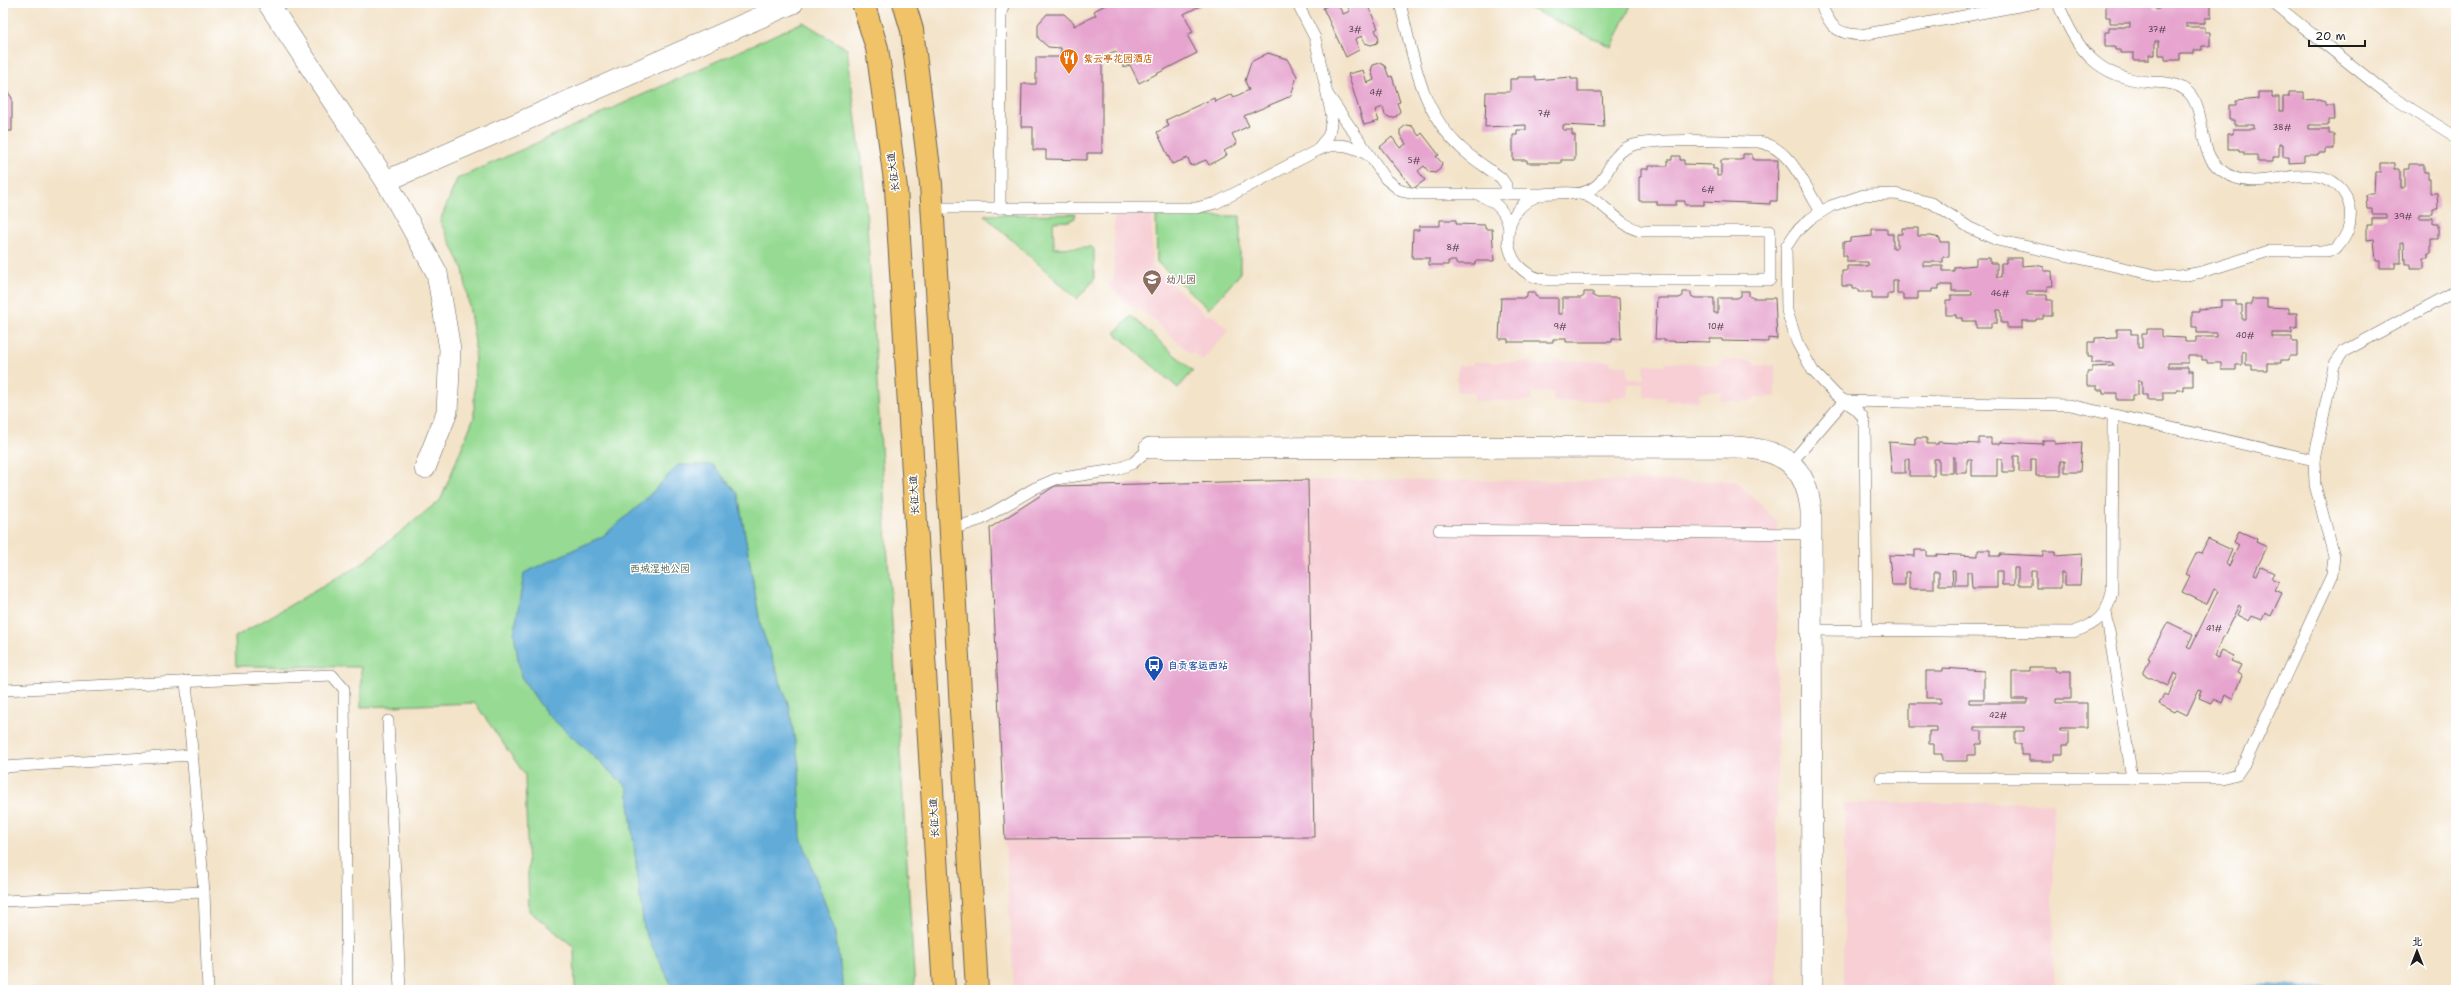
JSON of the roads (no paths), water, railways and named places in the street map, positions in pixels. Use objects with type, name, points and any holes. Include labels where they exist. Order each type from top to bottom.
[{"type":"main road","name":"长征大道","points":[[863,3],[877,48],[896,188],[944,990]]},
{"type":"main road","points":[[904,3],[912,30],[932,208],[952,529],[977,990]]},
{"type":"street","points":[[268,3],[386,181],[437,273],[450,349],[447,412],[425,468]]},
{"type":"street","points":[[386,181],[793,3]]},
{"type":"street","points":[[1150,448],[1737,447],[1760,448],[1777,454],[1791,463],[1802,476],[1809,492],[1811,534],[1812,990]]},
{"type":"lane","points":[[1000,208],[1001,13],[1004,3]]},
{"type":"lane","points":[[1297,3],[1315,38],[1332,117],[1332,126],[1325,142],[1316,151]]},
{"type":"lane","points":[[1400,3],[1418,79],[1426,102],[1460,147],[1501,178],[1506,185],[1506,194]]},
{"type":"lane","points":[[1820,3],[1833,28],[1845,34],[1861,36],[2035,3]]},
{"type":"lane","points":[[1865,425],[1862,416],[1824,384],[1804,356],[1790,325],[1785,281],[1785,254],[1789,240],[1821,212],[1859,196],[1879,193],[1895,194],[1932,203],[1970,228],[1998,240],[2160,276],[2181,276],[2202,272],[2269,251],[2327,251],[2336,249],[2342,242],[2351,225],[2350,206],[2344,192],[2335,182],[2315,176],[2261,181],[2237,179],[2220,169],[2206,150],[2197,111],[2190,94],[2179,84],[2142,81],[2113,74],[2089,58],[2070,32],[2058,3]]},
{"type":"lane","points":[[2273,3],[2389,95],[2456,137]]},
{"type":"lane","points":[[1328,95],[1386,179],[1401,191],[1409,194],[1577,194],[1593,200],[1624,224],[1640,231],[1770,232],[1770,280]]},
{"type":"lane","points":[[1577,194],[1599,184],[1620,152],[1632,145],[1647,142],[1759,142],[1776,147],[1788,157],[1821,212]]},
{"type":"lane","points":[[932,208],[1196,208],[1216,203],[1326,146],[1337,145],[1358,149],[1371,157]]},
{"type":"lane","points":[[1474,194],[1496,204],[1506,217],[1509,230],[1509,248],[1515,264],[1531,277],[1540,280],[1785,281]]},
{"type":"lane","points":[[1509,230],[1514,214],[1522,203],[1534,196],[1545,194]]},
{"type":"lane","points":[[1881,778],[2223,778],[2237,774],[2246,762],[2332,575],[2334,556],[2315,485],[2314,460],[2334,365],[2343,352],[2456,291]]},
{"type":"lane","points":[[1844,401],[2070,404],[2113,416],[2314,460]]},
{"type":"lane","points":[[1791,463],[1844,401]]},
{"type":"lane","points":[[1867,630],[1865,425],[1867,408],[1878,402]]},
{"type":"lane","points":[[2113,416],[2112,591],[2106,612],[2132,778]]},
{"type":"lane","points":[[952,529],[982,519],[1035,488],[1056,479],[1115,470],[1133,463],[1150,448]]},
{"type":"lane","points":[[1439,530],[1811,534]]},
{"type":"lane","points":[[1811,630],[2073,632],[2088,628],[2106,612]]},
{"type":"lane","points":[[3,690],[332,675],[344,689],[347,990]]},
{"type":"lane","points":[[186,682],[204,892],[208,990]]},
{"type":"lane","points":[[388,721],[400,990]]},
{"type":"lane","points":[[3,767],[192,755]]},
{"type":"lane","points":[[3,901],[204,892]]},
{"type":"water","points":[[678,465],[713,465],[738,494],[761,627],[789,706],[799,765],[801,837],[834,928],[844,990],[674,990],[644,930],[627,787],[547,714],[521,677],[514,634],[524,573],[603,536],[641,504]]},
{"type":"waterway","points":[[2244,990],[2269,986],[2328,990]]},
{"type":"place","name":"紫云亭花园酒店","points":[[1069,75]]},
{"type":"place","name":"幼儿园","points":[[1152,296]]},
{"type":"place","name":"自贡客运西站","points":[[1154,682]]},
{"type":"park label","name":"西城湿地公园","points":[[660,568]]}]
